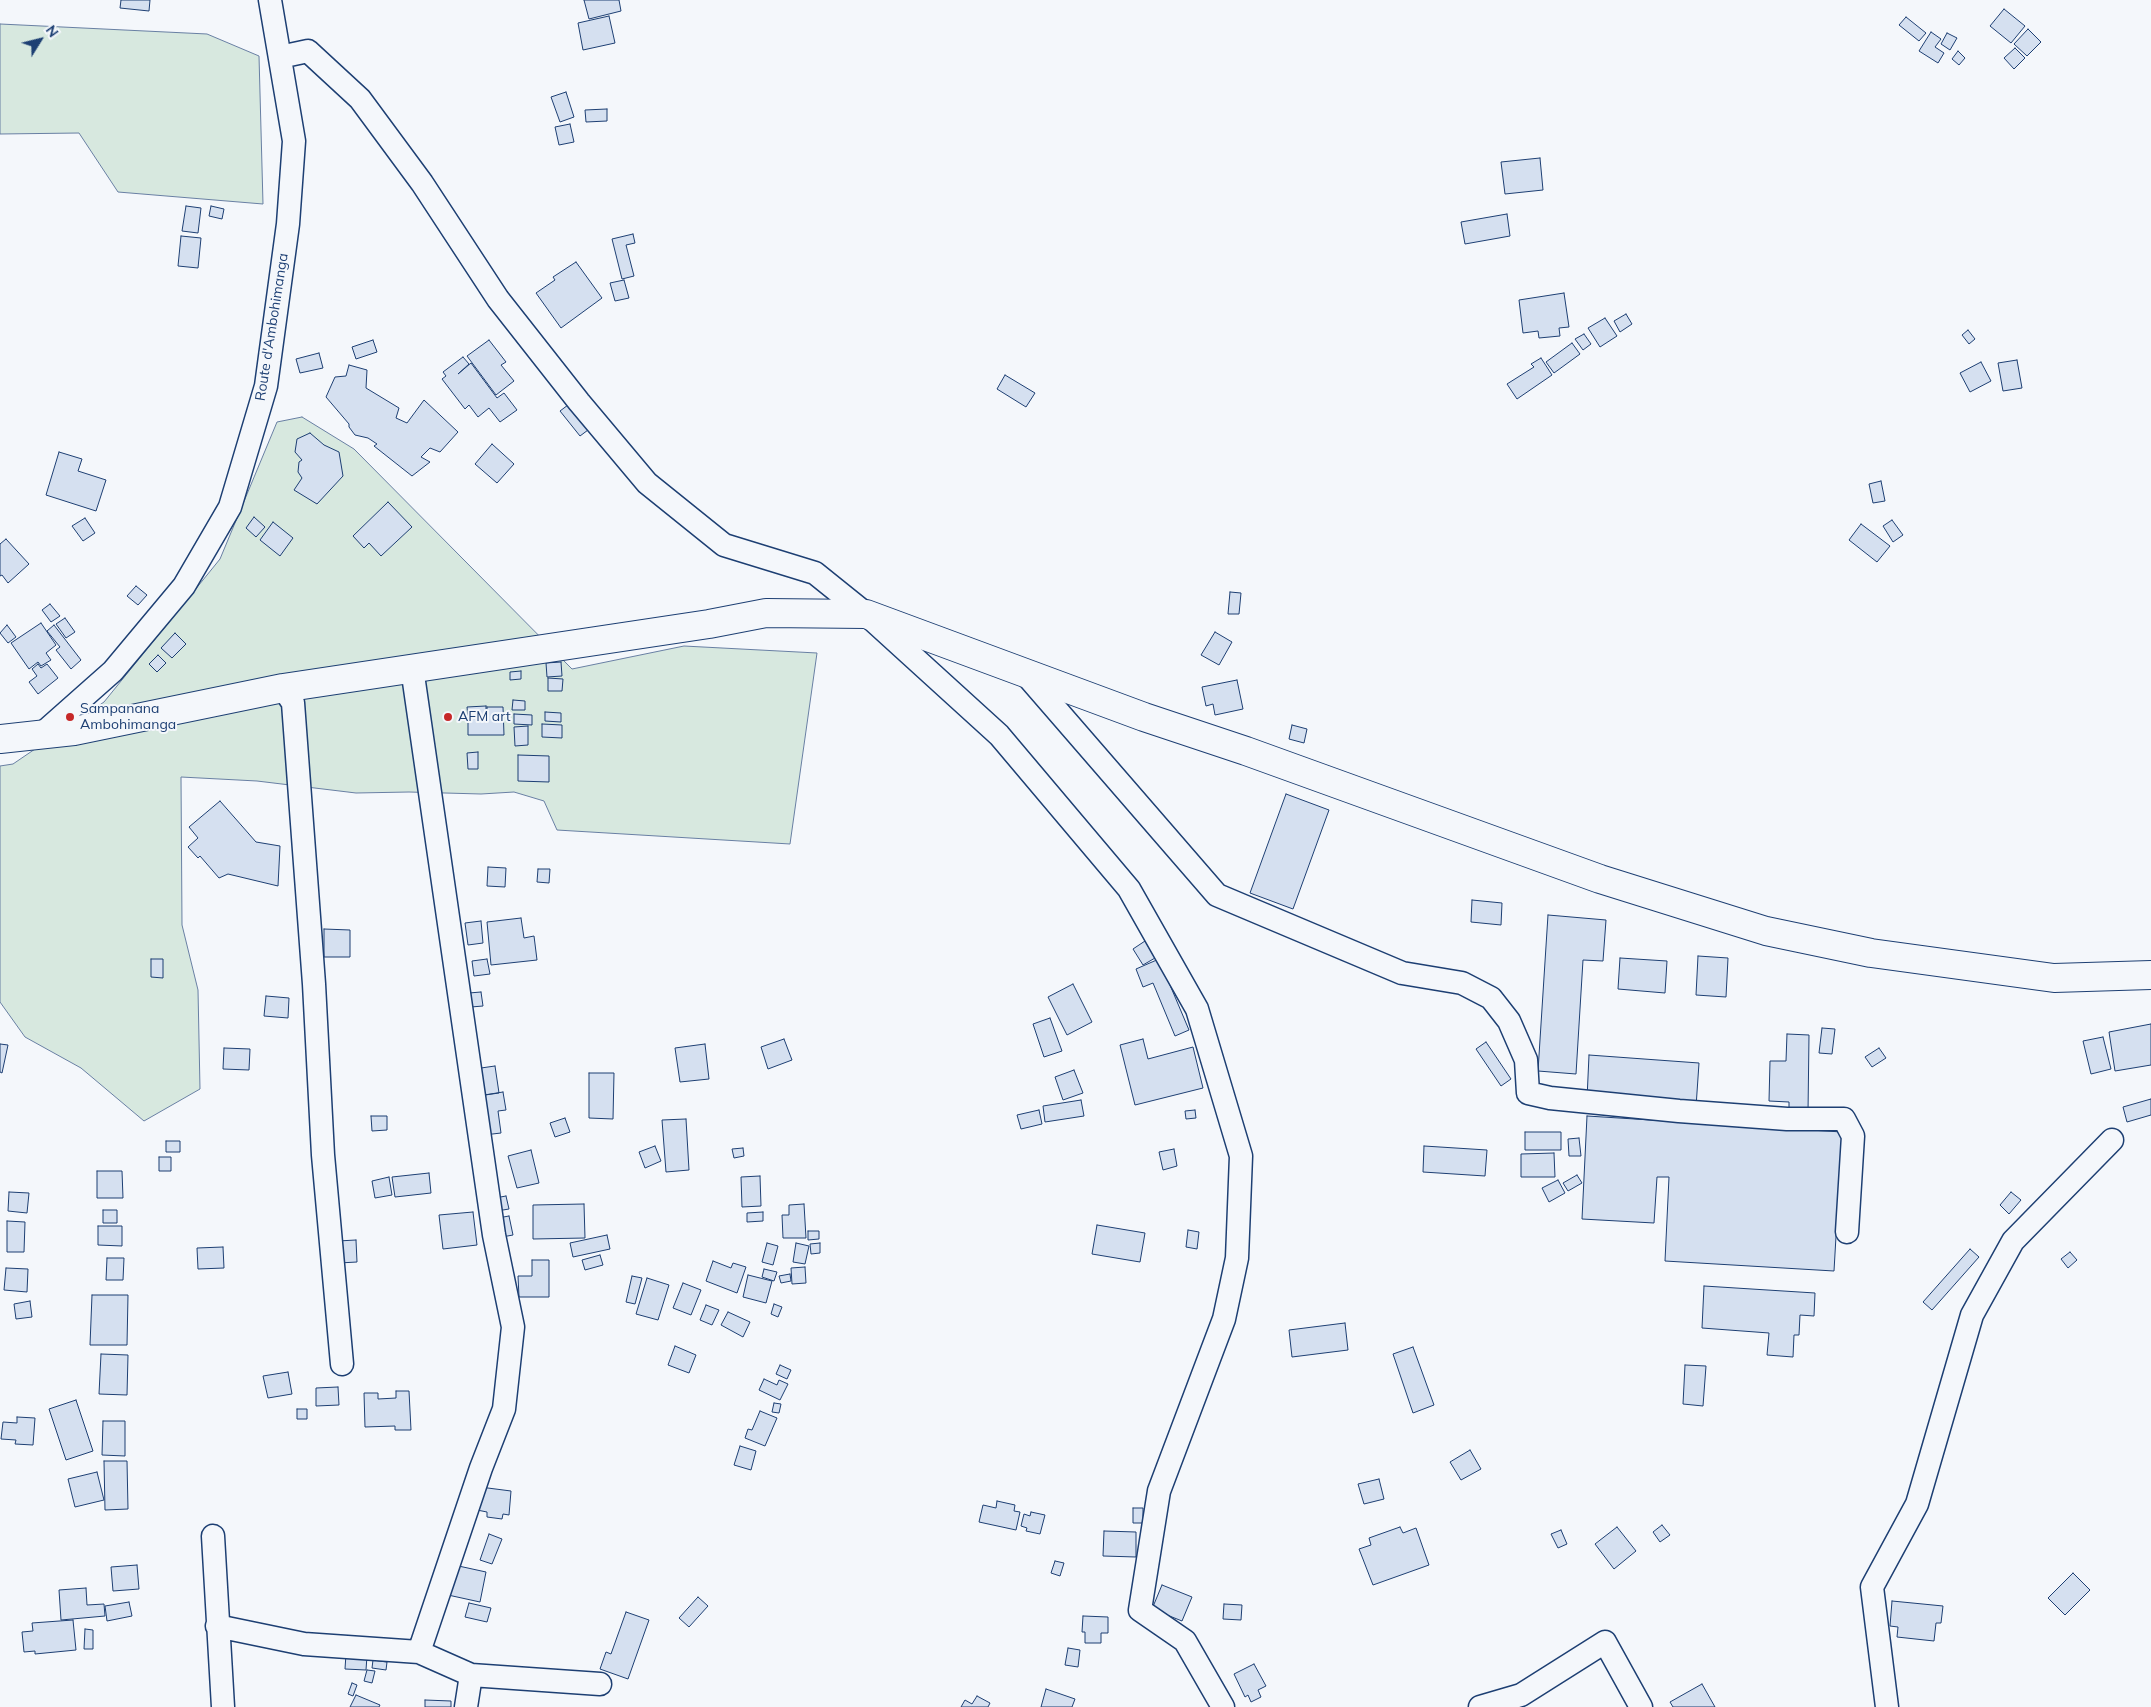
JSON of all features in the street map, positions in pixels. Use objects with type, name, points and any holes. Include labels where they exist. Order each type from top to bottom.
[{"type":"main road","points":[[0,739],[74,731],[283,688],[709,624],[766,613],[866,614],[1144,717],[1246,751],[1591,875],[1766,931],[1871,953],[2054,978],[2151,975]]},
{"type":"street","name":"Route d'Ambohimanga","points":[[42,733],[113,671],[178,594],[230,507],[266,386],[288,224],[294,140],[270,0]]},
{"type":"street","points":[[280,57],[308,51],[360,99],[422,183],[498,299],[579,402],[647,483],[724,545],[815,573],[866,614],[999,735],[1129,889],[1197,1009],[1241,1156],[1237,1258],[1224,1319],[1159,1491],[1140,1610],[1185,1641],[1223,1707]]},
{"type":"street","points":[[412,668],[494,1236],[513,1327],[504,1409],[481,1468],[419,1652]]},
{"type":"street","points":[[1021,670],[1216,895],[1402,973],[1462,983],[1491,998],[1510,1021],[1526,1060],[1528,1093],[1550,1098],[1679,1112],[1787,1120],[1844,1119],[1853,1136],[1847,1232]]},
{"type":"street","points":[[283,688],[292,703],[314,984],[323,1155],[342,1364]]},
{"type":"street","points":[[1887,1707],[1872,1587],[1917,1504],[1972,1315],[2013,1240],[2112,1140]]},
{"type":"street","points":[[213,1536],[223,1707]]},
{"type":"street","points":[[217,1626],[304,1644],[419,1652],[471,1675],[600,1684]]},
{"type":"street","points":[[1480,1707],[1521,1695],[1605,1642],[1641,1707]]},
{"type":"street","points":[[466,1707],[471,1675]]},
{"type":"shaded area","points":[[0,24],[207,34],[259,56],[263,204],[118,192],[79,133],[0,134]]},
{"type":"shaded area","points":[[302,417],[354,449],[572,669],[684,646],[817,653],[790,844],[557,830],[544,801],[514,792],[481,794],[356,793],[257,781],[181,777],[182,925],[198,990],[200,1089],[144,1121],[81,1068],[25,1037],[0,1002],[0,766],[13,764],[104,702],[220,559],[277,422]]},
{"type":"building","points":[[121,0],[150,0],[149,11],[120,8]]},
{"type":"building","points":[[584,0],[619,0],[621,11],[589,19]]},
{"type":"building","points":[[2004,9],[2025,26],[2011,43],[1990,26]]},
{"type":"building","points":[[609,16],[615,43],[583,50],[578,23]]},
{"type":"building","points":[[1906,17],[1926,33],[1919,41],[1899,25]]},
{"type":"building","points":[[2028,29],[2041,42],[2027,56],[2014,44]]},
{"type":"building","points":[[1931,32],[1941,39],[1935,47],[1944,53],[1938,63],[1919,51]]},
{"type":"building","points":[[1947,33],[1957,38],[1950,50],[1941,44]]},
{"type":"building","points":[[2015,48],[2025,58],[2014,69],[2004,58]]},
{"type":"building","points":[[1958,51],[1965,58],[1959,65],[1952,59]]},
{"type":"building","points":[[566,92],[574,117],[560,122],[551,97]]},
{"type":"building","points":[[607,109],[607,121],[586,122],[585,110]]},
{"type":"building","points":[[570,124],[574,142],[559,145],[555,127]]},
{"type":"building","points":[[1540,158],[1543,190],[1505,194],[1501,162]]},
{"type":"building","points":[[186,206],[201,208],[198,233],[182,231]]},
{"type":"building","points":[[211,206],[224,209],[222,219],[209,216]]},
{"type":"building","points":[[1507,214],[1510,236],[1465,244],[1461,222]]},
{"type":"building","points":[[633,234],[635,243],[626,245],[634,276],[622,279],[612,239]]},
{"type":"building","points":[[181,236],[201,238],[198,268],[178,266]]},
{"type":"building","points":[[576,262],[602,298],[561,328],[536,293],[555,280],[553,277]]},
{"type":"building","points":[[624,280],[629,298],[615,301],[610,283]]},
{"type":"building","points":[[1564,293],[1569,327],[1559,328],[1560,336],[1539,338],[1538,331],[1523,333],[1519,300]]},
{"type":"building","points":[[1626,314],[1632,324],[1620,332],[1614,321]]},
{"type":"building","points":[[1605,318],[1617,336],[1600,347],[1588,328]]},
{"type":"building","points":[[1968,330],[1975,339],[1969,344],[1962,335]]},
{"type":"building","points":[[1584,334],[1591,344],[1583,350],[1575,339]]},
{"type":"building","points":[[373,340],[377,352],[356,359],[352,347]]},
{"type":"building","points":[[489,340],[506,362],[501,365],[514,381],[496,395],[467,356]]},
{"type":"building","points":[[1572,343],[1580,354],[1554,373],[1546,362]]},
{"type":"building","points":[[319,353],[323,368],[300,373],[296,359]]},
{"type":"building","points":[[463,357],[469,364],[458,374],[471,363],[497,398],[504,393],[517,410],[500,422],[489,408],[478,417],[469,405],[465,409],[442,379],[446,376],[443,372]]},
{"type":"building","points":[[1541,358],[1552,375],[1517,399],[1507,384],[1534,367],[1531,364]]},
{"type":"building","points":[[2017,360],[2022,388],[2003,391],[1998,363]]},
{"type":"building","points":[[1981,362],[1991,381],[1970,392],[1960,373]]},
{"type":"building","points":[[349,365],[367,370],[366,388],[399,408],[396,418],[407,423],[424,400],[458,432],[440,452],[430,448],[421,457],[430,462],[412,476],[374,446],[377,444],[368,438],[355,435],[349,424],[326,397],[335,377],[346,376]]},
{"type":"building","points":[[1005,375],[1035,393],[1026,407],[997,389]]},
{"type":"building","points":[[572,402],[592,427],[580,436],[560,411]]},
{"type":"building","points":[[310,433],[324,445],[339,452],[343,476],[317,504],[294,490],[302,478],[298,472],[299,462],[302,460],[295,452],[297,439]]},
{"type":"building","points":[[492,444],[514,464],[497,483],[475,464]]},
{"type":"building","points":[[59,452],[82,459],[78,471],[106,480],[96,511],[46,495]]},
{"type":"building","points":[[1881,481],[1885,501],[1873,503],[1869,484]]},
{"type":"building","points":[[388,502],[412,527],[381,556],[369,543],[364,548],[353,536]]},
{"type":"building","points":[[254,517],[265,527],[256,537],[246,528]]},
{"type":"building","points":[[85,518],[95,533],[83,541],[72,526]]},
{"type":"building","points":[[1892,520],[1903,535],[1893,542],[1883,526]]},
{"type":"building","points":[[273,522],[293,538],[280,556],[260,540]]},
{"type":"building","points":[[1861,524],[1890,546],[1877,562],[1849,540]]},
{"type":"building","points":[[6,539],[29,564],[8,583],[2,575],[0,576],[0,544]]},
{"type":"building","points":[[136,586],[147,595],[138,605],[127,596]]},
{"type":"building","points":[[1230,592],[1241,593],[1239,614],[1228,614]]},
{"type":"building","points":[[50,604],[60,616],[51,622],[42,610]]},
{"type":"building","points":[[65,618],[75,632],[66,638],[56,624]]},
{"type":"building","points":[[41,623],[56,645],[46,653],[51,660],[41,666],[38,662],[29,669],[11,643]]},
{"type":"building","points":[[7,625],[16,637],[8,643],[0,633]]},
{"type":"building","points":[[54,625],[81,660],[71,669],[56,650],[60,647],[47,631]]},
{"type":"building","points":[[1215,632],[1232,642],[1219,665],[1201,655]]},
{"type":"building","points":[[175,633],[186,644],[172,658],[161,648]]},
{"type":"building","points":[[158,655],[166,663],[157,672],[149,664]]},
{"type":"building","points":[[561,662],[562,676],[547,677],[546,663]]},
{"type":"building","points":[[38,664],[41,668],[47,664],[58,678],[38,694],[29,682],[37,676],[32,669]]},
{"type":"building","points":[[521,671],[521,679],[510,680],[510,672]]},
{"type":"building","points":[[548,678],[563,679],[562,691],[548,691]]},
{"type":"building","points":[[1237,680],[1243,709],[1215,715],[1213,704],[1206,706],[1202,687]]},
{"type":"building","points":[[513,700],[525,701],[525,710],[512,710]]},
{"type":"building","points":[[486,706],[486,715],[468,717],[467,707]]},
{"type":"building","points":[[487,707],[503,707],[504,735],[468,735],[468,718],[487,718]]},
{"type":"building","points":[[545,712],[561,713],[561,722],[545,721]]},
{"type":"building","points":[[514,714],[532,715],[532,725],[514,724]]},
{"type":"building","points":[[542,724],[562,725],[562,738],[542,737]]},
{"type":"building","points":[[1292,725],[1307,729],[1304,743],[1289,739]]},
{"type":"building","points":[[528,726],[528,745],[515,746],[514,727]]},
{"type":"building","points":[[478,752],[478,769],[468,769],[467,753]]},
{"type":"building","points":[[518,755],[549,756],[549,782],[518,781]]},
{"type":"building","points":[[1286,794],[1329,810],[1293,909],[1250,893]]},
{"type":"building","points":[[220,801],[256,842],[280,846],[278,886],[228,874],[219,878],[200,856],[198,858],[188,847],[198,838],[189,827]]},
{"type":"building","points":[[488,867],[506,868],[505,887],[487,886]]},
{"type":"building","points":[[538,869],[550,869],[549,883],[537,882]]},
{"type":"building","points":[[1472,900],[1502,903],[1501,925],[1471,922]]},
{"type":"building","points":[[1548,915],[1606,920],[1603,961],[1583,960],[1576,1074],[1538,1071]]},
{"type":"building","points":[[521,918],[524,938],[534,936],[537,960],[491,965],[487,922]]},
{"type":"building","points":[[481,921],[483,943],[468,945],[465,923]]},
{"type":"building","points":[[324,929],[350,930],[350,957],[324,957]]},
{"type":"building","points":[[1145,941],[1155,958],[1143,965],[1133,949]]},
{"type":"building","points":[[1698,956],[1728,958],[1726,997],[1696,995]]},
{"type":"building","points":[[1620,958],[1667,961],[1665,993],[1618,989]]},
{"type":"building","points":[[151,959],[163,959],[163,978],[151,977]]},
{"type":"building","points":[[487,959],[490,974],[474,976],[472,961]]},
{"type":"building","points":[[1159,959],[1189,1030],[1175,1036],[1153,983],[1143,987],[1136,969]]},
{"type":"building","points":[[1073,984],[1092,1022],[1067,1035],[1048,997]]},
{"type":"building","points":[[481,992],[483,1006],[471,1007],[469,993]]},
{"type":"building","points":[[266,996],[289,998],[288,1018],[264,1016]]},
{"type":"building","points":[[1050,1018],[1062,1051],[1044,1057],[1033,1024]]},
{"type":"building","points":[[2151,1024],[2151,1065],[2115,1071],[2109,1032]]},
{"type":"building","points":[[1822,1028],[1835,1029],[1832,1054],[1819,1053]]},
{"type":"building","points":[[1787,1034],[1809,1035],[1808,1113],[1789,1113],[1789,1102],[1769,1101],[1770,1061],[1786,1061]]},
{"type":"building","points":[[2103,1037],[2111,1069],[2091,1074],[2083,1041]]},
{"type":"building","points":[[784,1039],[792,1060],[768,1069],[761,1047]]},
{"type":"building","points":[[1143,1039],[1148,1059],[1193,1047],[1203,1088],[1135,1105],[1120,1045]]},
{"type":"building","points":[[1486,1042],[1511,1079],[1501,1086],[1476,1049]]},
{"type":"building","points":[[0,1044],[8,1045],[2,1073],[0,1072]]},
{"type":"building","points":[[705,1044],[709,1079],[680,1082],[675,1048]]},
{"type":"building","points":[[224,1048],[250,1049],[249,1070],[223,1069]]},
{"type":"building","points":[[1879,1048],[1886,1058],[1872,1067],[1865,1057]]},
{"type":"building","points":[[1589,1055],[1699,1063],[1696,1107],[1587,1099]]},
{"type":"building","points":[[495,1066],[499,1093],[478,1096],[474,1069]]},
{"type":"building","points":[[1074,1070],[1083,1093],[1063,1100],[1055,1077]]},
{"type":"building","points":[[589,1073],[614,1073],[613,1119],[589,1118]]},
{"type":"building","points":[[503,1092],[506,1110],[498,1111],[501,1133],[484,1135],[478,1096]]},
{"type":"building","points":[[2151,1099],[2151,1115],[2127,1122],[2123,1107]]},
{"type":"building","points":[[1081,1100],[1084,1116],[1045,1122],[1043,1106]]},
{"type":"building","points":[[1039,1110],[1042,1124],[1021,1129],[1017,1115]]},
{"type":"building","points":[[1195,1110],[1196,1118],[1186,1119],[1185,1111]]},
{"type":"building","points":[[371,1116],[387,1116],[387,1130],[372,1131]]},
{"type":"building","points":[[1587,1116],[1842,1132],[1834,1271],[1665,1261],[1669,1177],[1657,1177],[1654,1223],[1582,1219]]},
{"type":"building","points":[[565,1118],[570,1132],[555,1137],[550,1123]]},
{"type":"building","points":[[686,1119],[689,1170],[666,1172],[662,1120]]},
{"type":"building","points":[[1525,1132],[1561,1132],[1561,1150],[1525,1150]]},
{"type":"building","points":[[1579,1138],[1581,1156],[1569,1156],[1568,1139]]},
{"type":"building","points":[[166,1141],[180,1141],[180,1152],[166,1152]]},
{"type":"building","points":[[655,1146],[661,1161],[645,1168],[639,1152]]},
{"type":"building","points":[[1424,1146],[1487,1150],[1485,1176],[1423,1172]]},
{"type":"building","points":[[743,1148],[744,1156],[734,1158],[732,1149]]},
{"type":"building","points":[[1174,1149],[1177,1166],[1163,1170],[1159,1152]]},
{"type":"building","points":[[531,1150],[539,1183],[517,1188],[508,1156]]},
{"type":"building","points":[[1554,1153],[1555,1177],[1521,1177],[1521,1154]]},
{"type":"building","points":[[159,1157],[171,1157],[171,1171],[159,1171]]},
{"type":"building","points":[[97,1171],[122,1171],[123,1198],[97,1198]]},
{"type":"building","points":[[429,1173],[431,1193],[395,1197],[392,1177]]},
{"type":"building","points":[[1577,1175],[1582,1183],[1568,1191],[1563,1183]]},
{"type":"building","points":[[760,1176],[761,1206],[742,1207],[741,1177]]},
{"type":"building","points":[[389,1177],[392,1195],[375,1198],[372,1181]]},
{"type":"building","points":[[1558,1180],[1565,1193],[1549,1202],[1542,1188]]},
{"type":"building","points":[[9,1192],[29,1193],[27,1213],[8,1211]]},
{"type":"building","points":[[2011,1192],[2021,1200],[2009,1214],[2000,1205]]},
{"type":"building","points":[[506,1196],[509,1209],[497,1211],[495,1198]]},
{"type":"building","points":[[584,1204],[585,1238],[533,1239],[533,1205]]},
{"type":"building","points":[[804,1204],[806,1238],[783,1238],[782,1215],[789,1215],[789,1205]]},
{"type":"building","points":[[103,1210],[117,1210],[117,1223],[103,1223]]},
{"type":"building","points":[[473,1212],[477,1245],[443,1249],[439,1215]]},
{"type":"building","points":[[763,1212],[763,1221],[747,1222],[747,1213]]},
{"type":"building","points":[[509,1216],[513,1235],[502,1237],[498,1218]]},
{"type":"building","points":[[7,1221],[25,1222],[24,1252],[7,1252]]},
{"type":"building","points":[[1097,1225],[1145,1233],[1140,1262],[1092,1254]]},
{"type":"building","points":[[98,1226],[122,1226],[122,1246],[98,1245]]},
{"type":"building","points":[[1188,1230],[1199,1232],[1197,1249],[1186,1247]]},
{"type":"building","points":[[808,1231],[819,1231],[819,1239],[808,1240]]},
{"type":"building","points":[[607,1235],[610,1249],[573,1257],[570,1243]]},
{"type":"building","points":[[356,1240],[357,1262],[339,1263],[338,1241]]},
{"type":"building","points":[[767,1243],[778,1246],[773,1265],[762,1262]]},
{"type":"building","points":[[796,1243],[809,1246],[805,1264],[793,1262]]},
{"type":"building","points":[[820,1243],[820,1253],[811,1254],[810,1244]]},
{"type":"building","points":[[223,1247],[224,1268],[198,1269],[197,1248]]},
{"type":"building","points":[[1970,1249],[1979,1257],[1932,1310],[1923,1302]]},
{"type":"building","points":[[2070,1252],[2077,1260],[2068,1268],[2061,1259]]},
{"type":"building","points":[[600,1255],[603,1265],[585,1270],[582,1260]]},
{"type":"building","points":[[107,1258],[124,1258],[123,1280],[106,1280]]},
{"type":"building","points":[[532,1260],[549,1260],[549,1297],[519,1297],[518,1276],[532,1276]]},
{"type":"building","points":[[713,1261],[731,1268],[733,1263],[746,1267],[737,1293],[706,1281]]},
{"type":"building","points":[[805,1267],[806,1283],[792,1284],[791,1268]]},
{"type":"building","points":[[6,1268],[28,1269],[27,1292],[4,1290]]},
{"type":"building","points":[[764,1269],[777,1272],[774,1281],[762,1277]]},
{"type":"building","points":[[790,1274],[791,1281],[781,1283],[779,1276]]},
{"type":"building","points":[[748,1275],[772,1281],[766,1303],[743,1297]]},
{"type":"building","points":[[632,1276],[642,1278],[635,1304],[626,1302]]},
{"type":"building","points":[[647,1278],[669,1285],[658,1320],[636,1314]]},
{"type":"building","points":[[683,1283],[701,1290],[691,1315],[673,1308]]},
{"type":"building","points":[[1704,1286],[1815,1293],[1814,1316],[1800,1315],[1799,1335],[1794,1335],[1793,1357],[1767,1355],[1769,1333],[1702,1328]]},
{"type":"building","points":[[92,1295],[128,1295],[127,1345],[90,1345]]},
{"type":"building","points":[[30,1301],[32,1317],[16,1319],[14,1304]]},
{"type":"building","points":[[774,1304],[782,1307],[778,1317],[771,1314]]},
{"type":"building","points":[[706,1305],[719,1310],[712,1325],[700,1320]]},
{"type":"building","points":[[728,1312],[750,1322],[743,1337],[721,1325]]},
{"type":"building","points":[[1345,1323],[1348,1350],[1292,1357],[1289,1330]]},
{"type":"building","points":[[675,1346],[696,1355],[689,1373],[668,1365]]},
{"type":"building","points":[[1413,1347],[1434,1405],[1413,1413],[1393,1354]]},
{"type":"building","points":[[101,1354],[128,1355],[127,1395],[99,1394]]},
{"type":"building","points":[[780,1365],[791,1370],[787,1379],[776,1374]]},
{"type":"building","points":[[1685,1365],[1706,1366],[1703,1406],[1683,1404]]},
{"type":"building","points":[[288,1372],[292,1394],[268,1398],[263,1376]]},
{"type":"building","points":[[764,1379],[777,1385],[779,1380],[788,1384],[780,1400],[759,1390]]},
{"type":"building","points":[[338,1387],[339,1405],[316,1406],[316,1388]]},
{"type":"building","points":[[396,1391],[409,1391],[411,1430],[395,1430],[395,1426],[365,1427],[364,1393],[378,1393],[378,1399],[396,1398]]},
{"type":"building","points":[[76,1400],[93,1451],[66,1460],[49,1409]]},
{"type":"building","points":[[774,1403],[781,1404],[779,1413],[772,1412]]},
{"type":"building","points":[[297,1409],[307,1409],[307,1419],[297,1419]]},
{"type":"building","points":[[760,1411],[777,1418],[765,1446],[745,1438],[748,1429],[752,1430]]},
{"type":"building","points":[[17,1417],[35,1418],[33,1445],[15,1444],[16,1440],[1,1439],[3,1422],[17,1423]]},
{"type":"building","points":[[103,1421],[125,1421],[125,1456],[102,1455]]},
{"type":"building","points":[[740,1446],[756,1451],[751,1470],[734,1465]]},
{"type":"building","points":[[1470,1450],[1481,1469],[1461,1480],[1450,1462]]},
{"type":"building","points":[[104,1461],[127,1461],[128,1509],[105,1510]]},
{"type":"building","points":[[97,1472],[104,1500],[75,1507],[68,1479]]},
{"type":"building","points":[[1379,1479],[1384,1499],[1364,1504],[1358,1484]]},
{"type":"building","points":[[480,1487],[511,1491],[509,1515],[503,1514],[502,1519],[487,1517],[487,1512],[477,1510]]},
{"type":"building","points":[[997,1501],[1015,1505],[1014,1511],[1020,1512],[1016,1530],[979,1522],[983,1505],[996,1508]]},
{"type":"building","points":[[1133,1508],[1143,1508],[1143,1523],[1133,1523]]},
{"type":"building","points":[[1031,1512],[1045,1515],[1040,1534],[1026,1531],[1027,1528],[1021,1526],[1024,1514],[1030,1516]]},
{"type":"building","points":[[1662,1525],[1670,1535],[1660,1542],[1653,1532]]},
{"type":"building","points":[[1400,1527],[1403,1533],[1416,1528],[1429,1565],[1373,1585],[1359,1549],[1371,1545],[1369,1538]]},
{"type":"building","points":[[1617,1527],[1636,1551],[1614,1569],[1595,1544]]},
{"type":"building","points":[[1561,1530],[1567,1544],[1558,1548],[1551,1534]]},
{"type":"building","points":[[1104,1531],[1136,1532],[1136,1557],[1103,1556]]},
{"type":"building","points":[[489,1534],[502,1539],[492,1564],[480,1560]]},
{"type":"building","points":[[1055,1561],[1064,1563],[1060,1576],[1051,1573]]},
{"type":"building","points":[[137,1565],[139,1589],[113,1591],[111,1567]]},
{"type":"building","points":[[454,1565],[486,1572],[480,1602],[448,1595]]},
{"type":"building","points":[[2073,1573],[2090,1590],[2065,1615],[2048,1598]]},
{"type":"building","points":[[1162,1585],[1192,1597],[1182,1621],[1152,1609]]},
{"type":"building","points":[[86,1588],[87,1605],[104,1604],[105,1616],[61,1620],[59,1590]]},
{"type":"building","points":[[698,1597],[708,1606],[689,1627],[679,1618]]},
{"type":"building","points":[[1892,1601],[1943,1606],[1941,1623],[1936,1623],[1934,1641],[1897,1637],[1898,1627],[1890,1626]]},
{"type":"building","points":[[129,1602],[132,1616],[107,1621],[105,1606]]},
{"type":"building","points":[[469,1603],[491,1608],[487,1622],[465,1617]]},
{"type":"building","points":[[1224,1604],[1242,1605],[1241,1620],[1223,1619]]},
{"type":"building","points":[[626,1612],[649,1620],[628,1679],[600,1669],[606,1652],[611,1654]]},
{"type":"building","points":[[1083,1616],[1108,1617],[1108,1633],[1101,1633],[1101,1643],[1085,1643],[1085,1632],[1082,1632]]},
{"type":"building","points":[[73,1620],[76,1650],[35,1654],[35,1651],[24,1652],[22,1632],[33,1631],[32,1623]]},
{"type":"building","points":[[85,1629],[93,1630],[93,1649],[84,1649]]},
{"type":"building","points":[[1068,1648],[1080,1650],[1078,1667],[1065,1665]]},
{"type":"building","points":[[346,1654],[367,1656],[366,1670],[345,1669]]},
{"type":"building","points":[[373,1660],[387,1662],[386,1670],[372,1668]]},
{"type":"building","points":[[1254,1664],[1266,1686],[1258,1690],[1261,1697],[1251,1702],[1248,1695],[1245,1697],[1234,1674]]},
{"type":"building","points":[[367,1670],[375,1671],[372,1683],[364,1681]]},
{"type":"building","points":[[352,1683],[357,1685],[353,1696],[348,1694]]},
{"type":"building","points":[[1702,1684],[1715,1707],[1673,1707],[1670,1702]]},
{"type":"building","points":[[1046,1689],[1075,1699],[1072,1707],[1041,1707]]},
{"type":"building","points":[[356,1695],[380,1705],[379,1707],[350,1707]]},
{"type":"building","points":[[977,1696],[990,1703],[988,1707],[961,1707],[965,1700],[972,1704]]},
{"type":"building","points":[[425,1700],[451,1701],[451,1707],[425,1707]]},
{"type":"place","name":"Sampanana Ambohimanga","points":[[70,717]]},
{"type":"place","name":"AFM art","points":[[448,717]]}]
